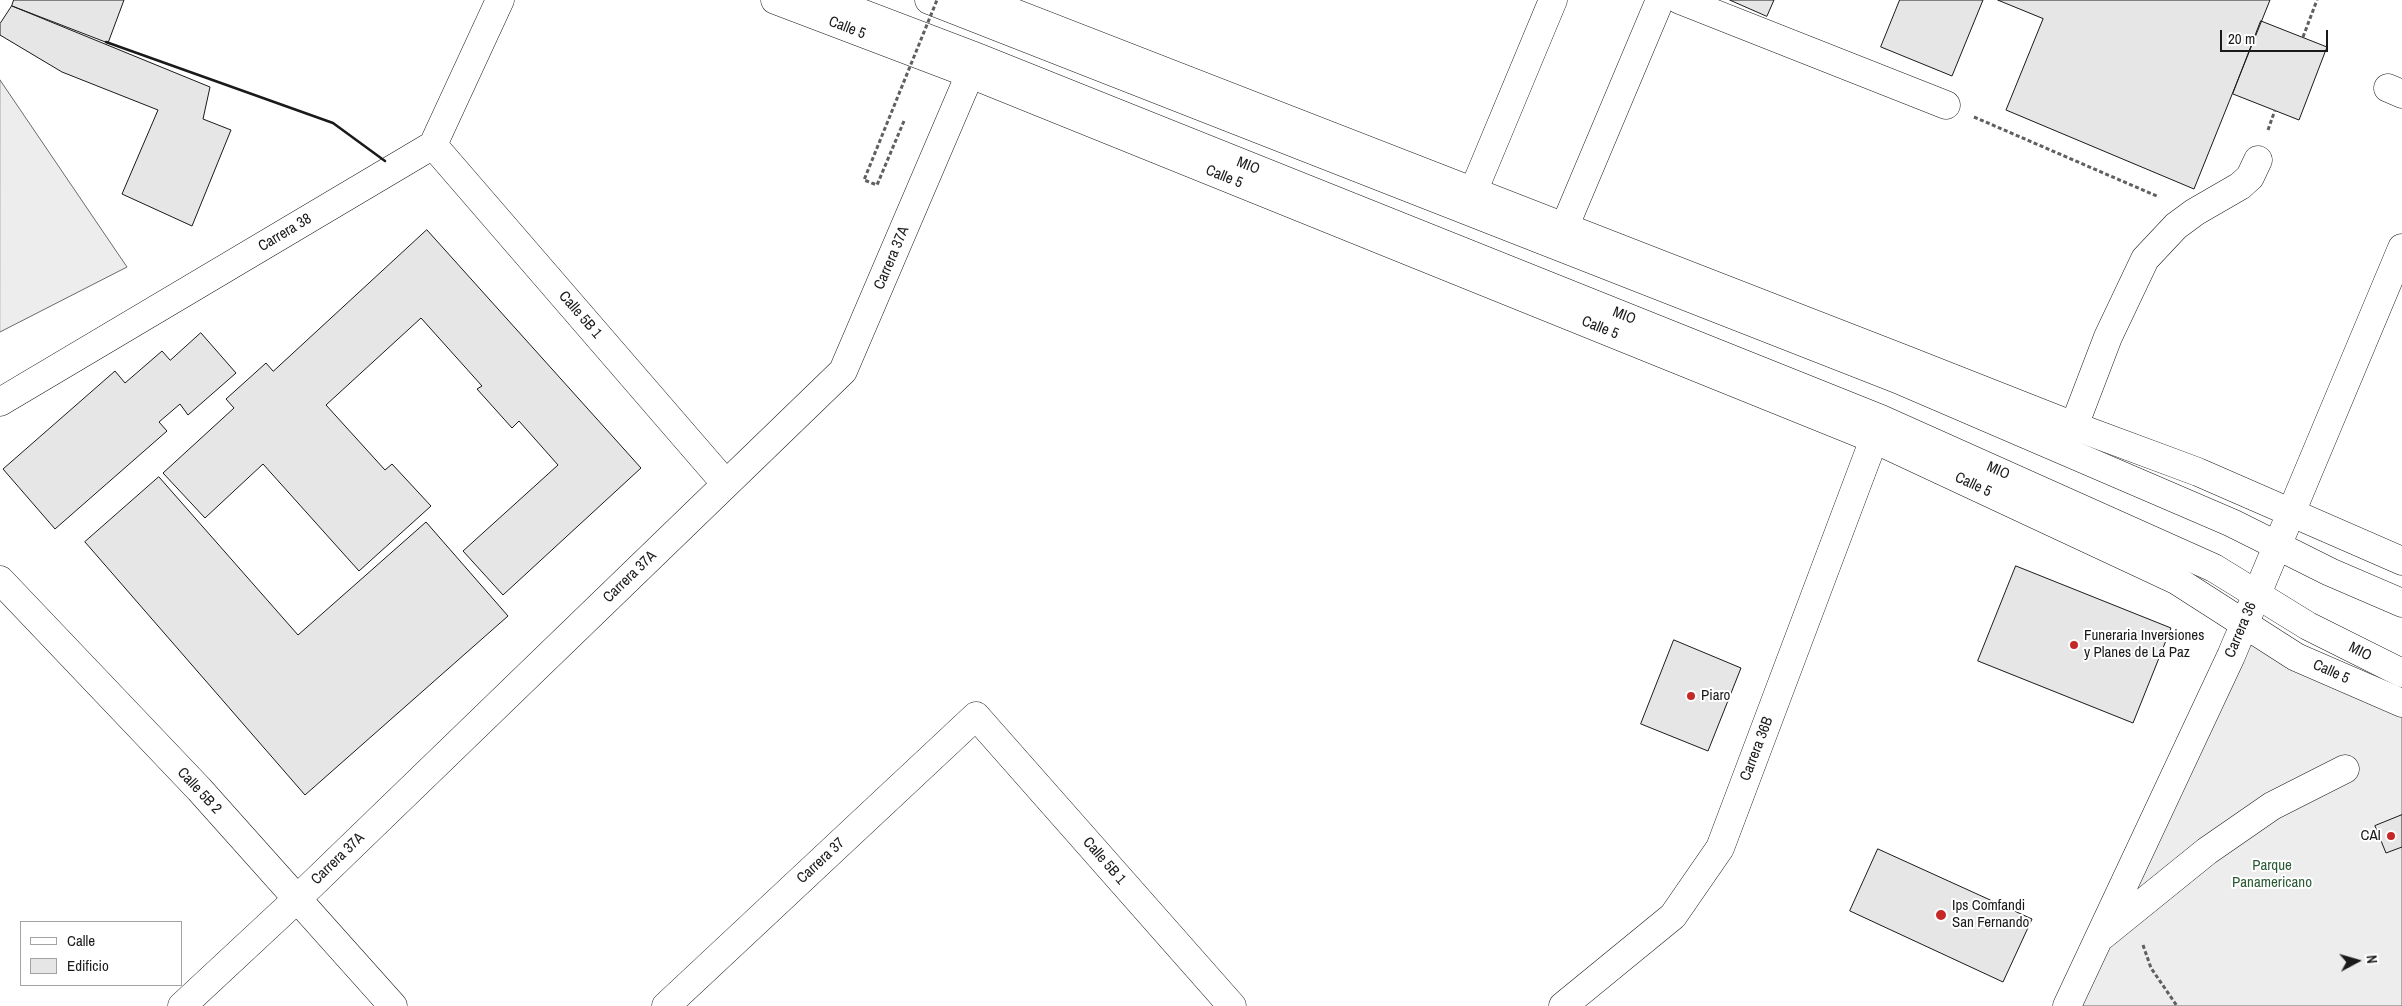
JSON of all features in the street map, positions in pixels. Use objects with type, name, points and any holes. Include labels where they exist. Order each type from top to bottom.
[{"type":"street","points":[[433,145],[500,0]]},
{"type":"street","name":"Calle 5","points":[[775,0],[970,74],[1874,439],[2176,580],[2296,657],[2402,704]]},
{"type":"street","name":"MIO","points":[[827,0],[978,57],[1881,418],[2214,568],[2308,626],[2402,674]]},
{"type":"street","points":[[929,0],[1897,378],[2232,522],[2330,572],[2402,603]]},
{"type":"street","points":[[981,0],[1564,228],[1904,358],[2074,426],[2198,472],[2402,561]]},
{"type":"street","points":[[1474,192],[1553,0]]},
{"type":"street","points":[[1564,228],[1660,0]]},
{"type":"street","points":[[1680,0],[1946,105]]},
{"type":"street","name":"Carrera 37A","points":[[182,1006],[297,899],[843,371],[970,74]]},
{"type":"street","name":"Carrera 38","points":[[0,402],[433,145]]},
{"type":"street","name":"Calle 5B 1","points":[[433,145],[726,484]]},
{"type":"street","points":[[2074,426],[2108,337],[2146,259],[2166,236],[2195,212],[2240,186],[2250,177],[2258,160]]},
{"type":"street","name":"Carrera 36","points":[[2069,1005],[2245,623],[2402,248]]},
{"type":"street","name":"Carrera 36B","points":[[1563,1006],[1673,916],[1720,848],[1874,439]]},
{"type":"street","name":"Calle 5B 2","points":[[0,580],[199,790],[393,1006]]},
{"type":"street","name":"Calle 5B 1","points":[[976,716],[1232,1006]]},
{"type":"street","name":"Carrera 37","points":[[666,1006],[976,716]]},
{"type":"street","points":[[2098,940],[2207,851],[2272,806],[2345,769]]},
{"type":"path","points":[[904,122],[877,186],[864,180],[937,0]]},
{"type":"path","points":[[2303,37],[2317,0]]},
{"type":"path","points":[[1946,105],[2195,212]]},
{"type":"shaded area","points":[[0,80],[127,267],[0,332]]},
{"type":"shaded area","name":"Parque Panamericano","points":[[2245,623],[2402,703],[2402,1006],[2071,1006]]},
{"type":"building","points":[[14,0],[124,0],[108,43],[12,6]]},
{"type":"building","points":[[1730,0],[1774,0],[1767,16]]},
{"type":"building","points":[[1900,0],[1983,0],[1952,76],[1881,47]]},
{"type":"building","points":[[1998,0],[2270,0],[2194,189],[2006,110],[2043,19]]},
{"type":"building","points":[[12,6],[210,87],[203,119],[231,130],[192,226],[122,194],[158,110],[62,72],[0,35],[0,24]]},
{"type":"building","points":[[2261,21],[2327,47],[2299,120],[2233,94]]},
{"type":"building","points":[[427,230],[641,468],[503,595],[463,551],[558,465],[519,421],[512,428],[477,389],[482,386],[421,318],[326,405],[385,470],[392,464],[431,506],[359,571],[263,464],[205,518],[163,473],[234,408],[226,399],[266,363],[273,371]]},
{"type":"building","points":[[201,333],[236,373],[188,415],[180,404],[159,422],[167,431],[55,529],[3,469],[115,371],[125,383],[162,351],[170,360]]},
{"type":"building","points":[[159,477],[298,635],[426,522],[508,616],[305,795],[85,542]]},
{"type":"building","name":"Funeraria Inversiones y Planes de La Paz","points":[[2016,566],[2171,628],[2133,723],[1978,661]]},
{"type":"building","name":"Piaro","points":[[1674,640],[1741,668],[1708,751],[1641,724]]},
{"type":"building","name":"CAI","points":[[2402,815],[2402,847],[2386,853],[2375,826]]},
{"type":"building","name":"Ips Comfandi San Fernando","points":[[1878,849],[2032,919],[2003,982],[1850,911]]},
{"type":"wall","points":[[106,42],[333,123],[385,161]]},
{"type":"place","name":"Funeraria Inversiones y Planes de La Paz","points":[[2074,645]]},
{"type":"place","name":"Piaro","points":[[1691,696]]},
{"type":"place","name":"CAI","points":[[2391,836]]},
{"type":"place","name":"Ips Comfandi San Fernando","points":[[1941,915]]}]
